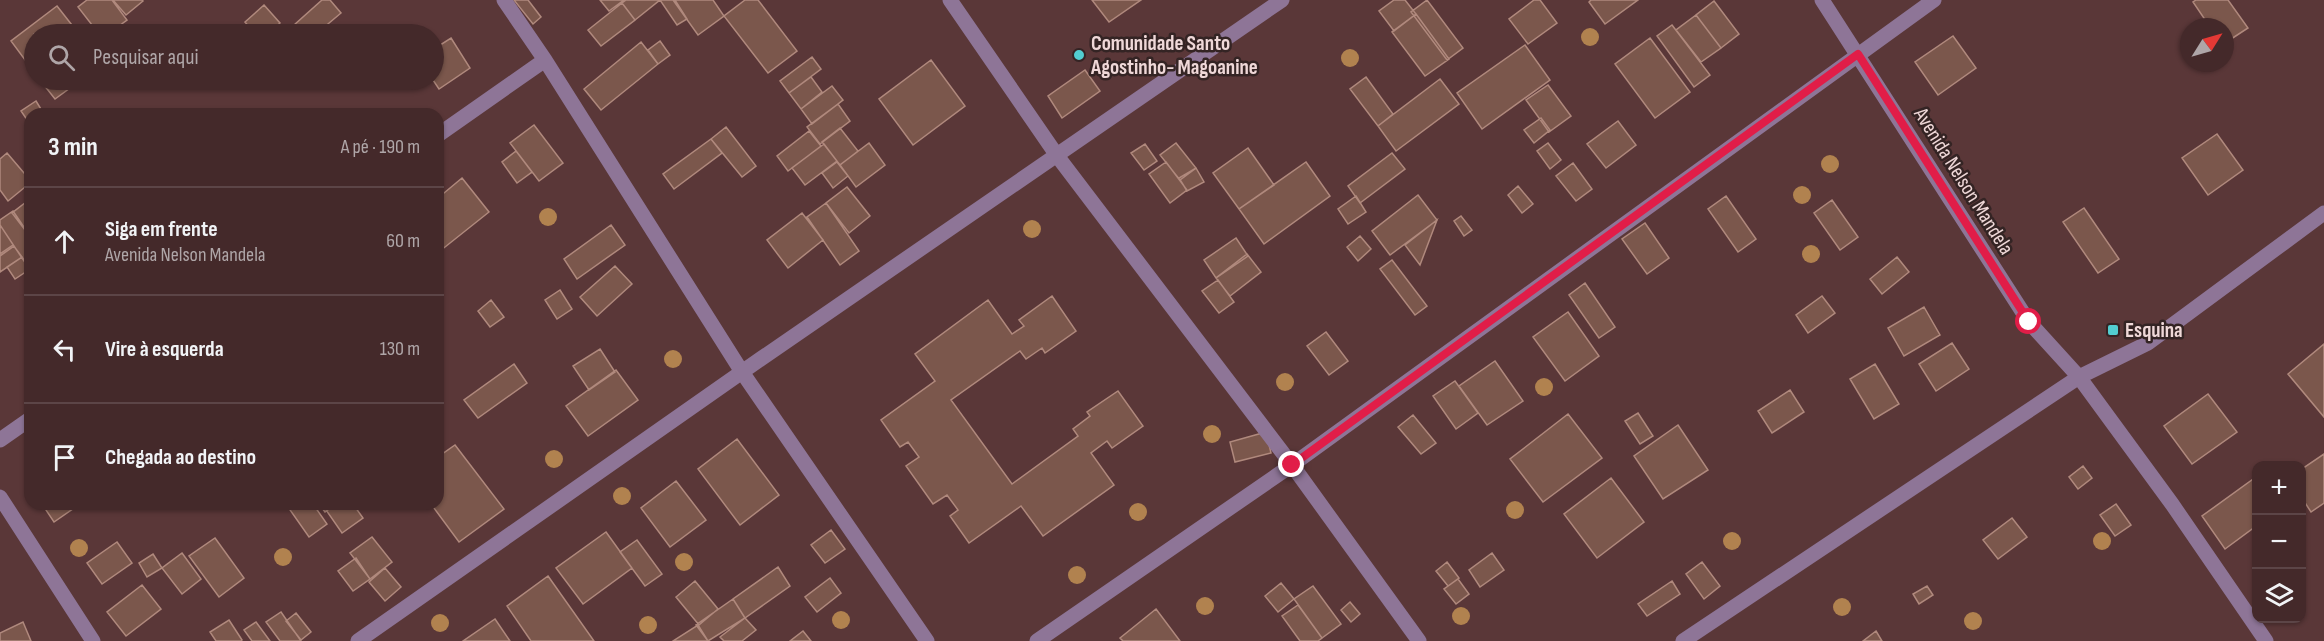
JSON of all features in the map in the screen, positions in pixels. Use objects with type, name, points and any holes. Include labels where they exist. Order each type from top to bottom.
[{"type":"street","points":[[504,0],[545,60],[742,372],[927,641]]},
{"type":"street","points":[[950,0],[1058,157],[1292,465],[1419,641]]},
{"type":"street","points":[[358,641],[742,372],[1058,157],[1282,0]]},
{"type":"street","name":"Avenida Nelson Mandela","points":[[1822,0],[2029,322],[2079,377],[2172,504],[2266,641]]},
{"type":"street","points":[[1036,641],[1292,465],[1934,0]]},
{"type":"street","points":[[444,131],[545,60]]},
{"type":"street","points":[[1683,641],[2079,377],[2148,342],[2324,213]]},
{"type":"street","points":[[0,440],[24,423]]},
{"type":"street","points":[[0,497],[93,641]]},
{"type":"building","points":[[87,0],[112,0],[127,20],[122,24],[91,24],[78,7]]},
{"type":"building","points":[[113,0],[142,0],[143,1],[126,15]]},
{"type":"building","points":[[322,0],[330,0],[341,13],[328,24],[295,24]]},
{"type":"building","points":[[514,0],[528,0],[541,17],[533,24]]},
{"type":"building","points":[[600,0],[624,0],[609,11]]},
{"type":"building","points":[[626,0],[660,0],[635,20],[622,3]]},
{"type":"building","points":[[660,0],[675,0],[687,19],[677,25]]},
{"type":"building","points":[[673,0],[713,0],[724,16],[698,35]]},
{"type":"building","points":[[745,0],[758,0],[797,51],[768,73],[724,16]]},
{"type":"building","points":[[1092,0],[1141,0],[1109,22]]},
{"type":"building","points":[[1394,0],[1405,0],[1416,14],[1394,31],[1379,11]]},
{"type":"building","points":[[1427,0],[1463,48],[1447,60],[1411,12]]},
{"type":"building","points":[[1534,0],[1540,0],[1557,23],[1528,44],[1509,19]]},
{"type":"building","points":[[1591,0],[1638,0],[1605,24],[1589,2]]},
{"type":"building","points":[[2196,0],[2228,0],[2248,28],[2234,37],[2234,18],[2204,18],[2193,2]]},
{"type":"building","points":[[1714,1],[1739,34],[1721,48],[1696,15]]},
{"type":"building","points":[[622,3],[635,20],[601,46],[588,30]]},
{"type":"building","points":[[264,5],[280,23],[247,24],[245,22]]},
{"type":"building","points":[[57,6],[71,24],[33,24]]},
{"type":"building","points":[[1416,14],[1449,59],[1425,76],[1392,32]]},
{"type":"building","points":[[1696,15],[1721,48],[1701,62],[1676,30]]},
{"type":"building","points":[[1672,25],[1710,75],[1694,87],[1657,36]]},
{"type":"building","points":[[24,31],[24,59],[11,41]]},
{"type":"building","points":[[1953,36],[1976,68],[1938,95],[1915,62]]},
{"type":"building","points":[[451,38],[470,68],[444,86],[444,43]]},
{"type":"building","points":[[1650,38],[1690,92],[1655,118],[1615,64]]},
{"type":"building","points":[[660,41],[670,55],[658,64],[648,50]]},
{"type":"building","points":[[641,42],[658,64],[601,110],[584,89]]},
{"type":"building","points":[[1525,45],[1550,80],[1482,129],[1457,93]]},
{"type":"building","points":[[812,57],[821,69],[789,93],[780,81]]},
{"type":"building","points":[[931,60],[965,106],[913,145],[879,99]]},
{"type":"building","points":[[1085,70],[1100,91],[1062,118],[1048,96]]},
{"type":"building","points":[[811,77],[822,92],[801,109],[789,93]]},
{"type":"building","points":[[1366,77],[1393,114],[1378,126],[1350,89]]},
{"type":"building","points":[[1440,79],[1459,104],[1396,151],[1378,126]]},
{"type":"building","points":[[1548,85],[1571,116],[1549,132],[1526,100]]},
{"type":"building","points":[[832,86],[843,100],[812,124],[801,109]]},
{"type":"building","points":[[48,90],[67,90],[55,99]]},
{"type":"building","points":[[36,101],[40,108],[26,108]]},
{"type":"building","points":[[838,104],[850,121],[820,144],[807,127]]},
{"type":"building","points":[[1541,118],[1550,130],[1534,143],[1524,130]]},
{"type":"building","points":[[1618,121],[1636,145],[1606,168],[1587,144]]},
{"type":"building","points":[[534,125],[563,163],[539,181],[510,143]]},
{"type":"building","points":[[726,127],[756,166],[742,177],[711,139]]},
{"type":"building","points":[[840,128],[858,151],[840,165],[822,142]]},
{"type":"building","points":[[809,131],[821,146],[788,171],[777,156]]},
{"type":"building","points":[[2217,134],[2243,170],[2208,195],[2182,158]]},
{"type":"building","points":[[711,139],[722,153],[674,189],[663,174]]},
{"type":"building","points":[[869,143],[885,165],[856,187],[840,165]]},
{"type":"building","points":[[1176,143],[1196,168],[1180,180],[1160,155]]},
{"type":"building","points":[[1548,143],[1561,160],[1550,169],[1537,151]]},
{"type":"building","points":[[824,144],[837,161],[805,185],[792,168]]},
{"type":"building","points":[[1145,144],[1157,161],[1144,170],[1131,153]]},
{"type":"building","points":[[1248,148],[1274,185],[1239,209],[1213,173]]},
{"type":"building","points":[[516,151],[532,172],[517,183],[502,162]]},
{"type":"building","points":[[7,153],[24,173],[24,188],[8,201],[0,190],[0,159]]},
{"type":"building","points":[[1392,153],[1405,169],[1360,203],[1348,186]]},
{"type":"building","points":[[837,162],[848,176],[833,188],[822,173]]},
{"type":"building","points":[[1166,162],[1187,190],[1170,203],[1149,174]]},
{"type":"building","points":[[1306,162],[1330,196],[1264,244],[1239,209]]},
{"type":"building","points":[[1573,163],[1592,189],[1576,201],[1556,176]]},
{"type":"building","points":[[1196,168],[1204,182],[1187,191],[1179,178]]},
{"type":"building","points":[[462,178],[489,212],[444,248],[444,193]]},
{"type":"building","points":[[1518,186],[1533,204],[1522,213],[1508,195]]},
{"type":"building","points":[[847,187],[870,216],[849,233],[826,203]]},
{"type":"building","points":[[1418,195],[1437,220],[1390,255],[1372,231]]},
{"type":"building","points":[[1356,196],[1366,212],[1348,224],[1338,209]]},
{"type":"building","points":[[1726,196],[1756,239],[1738,252],[1708,209]]},
{"type":"building","points":[[1832,200],[1858,237],[1840,250],[1814,213]]},
{"type":"building","points":[[826,203],[859,251],[840,265],[807,217]]},
{"type":"building","points":[[24,204],[24,229],[12,213]]},
{"type":"building","points":[[2084,208],[2119,259],[2098,273],[2063,222]]},
{"type":"building","points":[[13,211],[24,227],[24,261],[0,225],[0,220]]},
{"type":"building","points":[[802,213],[823,240],[788,268],[767,240]]},
{"type":"building","points":[[1461,216],[1472,230],[1464,236],[1454,221]]},
{"type":"building","points":[[1437,220],[1420,265],[1405,245]]},
{"type":"building","points":[[1645,223],[1669,258],[1647,274],[1622,239]]},
{"type":"building","points":[[0,225],[14,246],[0,256]]},
{"type":"building","points":[[611,225],[625,245],[577,279],[564,259]]},
{"type":"building","points":[[1360,236],[1371,249],[1358,261],[1347,247]]},
{"type":"building","points":[[1236,238],[1248,256],[1216,278],[1204,260]]},
{"type":"building","points":[[13,245],[22,257],[0,272],[0,254]]},
{"type":"building","points":[[1247,254],[1261,272],[1230,296],[1216,278]]},
{"type":"building","points":[[22,257],[24,260],[24,273],[15,279],[7,267]]},
{"type":"building","points":[[1897,257],[1909,272],[1882,294],[1870,279]]},
{"type":"building","points":[[1392,260],[1427,306],[1415,315],[1380,269]]},
{"type":"building","points":[[615,266],[632,284],[597,316],[580,297]]},
{"type":"building","points":[[1218,280],[1234,302],[1219,313],[1202,291]]},
{"type":"building","points":[[1585,283],[1615,327],[1599,338],[1569,295]]},
{"type":"building","points":[[560,290],[572,309],[557,319],[545,300]]},
{"type":"building","points":[[1052,296],[1076,331],[1045,353],[1042,348],[1026,359],[1020,351],[951,400],[1012,484],[1078,436],[1073,429],[1090,416],[1087,412],[1118,391],[1143,426],[1112,448],[1107,441],[1091,453],[1114,485],[1043,536],[1021,506],[969,543],[950,516],[958,510],[947,495],[933,504],[906,466],[919,457],[908,442],[900,447],[881,420],[935,381],[915,354],[988,300],[1012,334],[1024,326],[1019,320]]},
{"type":"building","points":[[1822,296],[1835,313],[1808,333],[1796,315]]},
{"type":"building","points":[[491,300],[504,317],[490,327],[478,311]]},
{"type":"building","points":[[1924,307],[1940,335],[1904,356],[1888,328]]},
{"type":"building","points":[[1568,312],[1599,356],[1565,381],[1533,337]]},
{"type":"building","points":[[1326,332],[1348,361],[1329,375],[1307,346]]},
{"type":"building","points":[[1952,343],[1969,369],[1936,391],[1919,364]]},
{"type":"building","points":[[2324,344],[2324,417],[2288,374]]},
{"type":"building","points":[[600,349],[615,372],[589,390],[573,366]]},
{"type":"building","points":[[1495,361],[1523,401],[1487,425],[1459,386]]},
{"type":"building","points":[[514,364],[527,383],[478,418],[464,400]]},
{"type":"building","points":[[1875,364],[1899,404],[1874,419],[1850,379]]},
{"type":"building","points":[[616,370],[638,400],[588,436],[566,406]]},
{"type":"building","points":[[1455,381],[1478,413],[1456,429],[1433,396]]},
{"type":"building","points":[[1790,390],[1804,412],[1772,433],[1758,411]]},
{"type":"building","points":[[2208,394],[2237,432],[2192,464],[2164,426]]},
{"type":"building","points":[[1638,413],[1653,436],[1640,444],[1625,421]]},
{"type":"building","points":[[1568,414],[1602,458],[1543,502],[1510,459]]},
{"type":"building","points":[[1413,415],[1436,443],[1421,454],[1398,427]]},
{"type":"building","points":[[1678,425],[1708,470],[1663,499],[1634,456]]},
{"type":"building","points":[[1266,432],[1271,453],[1235,462],[1230,442]]},
{"type":"building","points":[[737,439],[779,495],[740,525],[698,469]]},
{"type":"building","points":[[455,445],[504,509],[459,542],[435,510],[444,510],[444,453]]},
{"type":"building","points":[[2324,454],[2324,503],[2311,512],[2306,504],[2306,466]]},
{"type":"building","points":[[2083,466],[2092,478],[2078,489],[2069,477]]},
{"type":"building","points":[[1611,478],[1644,522],[1597,558],[1564,514]]},
{"type":"building","points":[[2252,480],[2252,529],[2225,549],[2202,516]]},
{"type":"building","points":[[676,481],[706,520],[670,547],[641,508]]},
{"type":"building","points":[[2116,504],[2131,525],[2115,536],[2100,515]]},
{"type":"building","points":[[46,510],[71,510],[54,522]]},
{"type":"building","points":[[290,510],[317,510],[327,524],[309,537]]},
{"type":"building","points":[[326,510],[357,510],[363,518],[342,533]]},
{"type":"building","points":[[2012,518],[2027,537],[1998,559],[1983,540]]},
{"type":"building","points":[[831,530],[845,549],[825,563],[811,545]]},
{"type":"building","points":[[606,532],[632,568],[583,604],[556,568]]},
{"type":"building","points":[[372,537],[392,562],[370,579],[350,553]]},
{"type":"building","points":[[215,538],[244,578],[219,597],[189,556]]},
{"type":"building","points":[[637,540],[662,574],[645,586],[620,552]]},
{"type":"building","points":[[117,542],[132,563],[102,584],[87,563]]},
{"type":"building","points":[[182,553],[201,579],[182,594],[162,568]]},
{"type":"building","points":[[1492,553],[1504,570],[1480,587],[1469,570]]},
{"type":"building","points":[[153,554],[162,568],[147,577],[139,563]]},
{"type":"building","points":[[356,558],[370,579],[353,591],[338,571]]},
{"type":"building","points":[[1447,562],[1459,578],[1448,586],[1436,571]]},
{"type":"building","points":[[1702,562],[1720,586],[1704,599],[1686,574]]},
{"type":"building","points":[[778,567],[790,586],[745,618],[733,599]]},
{"type":"building","points":[[385,568],[401,587],[385,601],[369,582]]},
{"type":"building","points":[[548,576],[594,641],[531,641],[507,606]]},
{"type":"building","points":[[830,578],[841,593],[817,612],[805,597]]},
{"type":"building","points":[[1458,579],[1469,594],[1456,604],[1444,589]]},
{"type":"building","points":[[695,581],[718,609],[699,625],[676,597]]},
{"type":"building","points":[[1672,581],[1680,594],[1647,616],[1638,604]]},
{"type":"building","points":[[1281,583],[1294,599],[1278,612],[1265,596]]},
{"type":"building","points":[[142,585],[161,609],[126,636],[107,612]]},
{"type":"building","points":[[1313,586],[1341,624],[1322,638],[1294,599]]},
{"type":"building","points":[[1927,586],[1933,595],[1919,604],[1913,594]]},
{"type":"building","points":[[733,599],[745,618],[708,641],[696,625]]},
{"type":"building","points":[[1350,602],[1360,614],[1351,622],[1341,610]]},
{"type":"building","points":[[1298,605],[1322,638],[1318,641],[1300,641],[1282,616]]},
{"type":"building","points":[[1156,609],[1180,641],[1123,641],[1120,638]]},
{"type":"building","points":[[281,612],[301,641],[280,641],[266,622]]},
{"type":"building","points":[[296,613],[311,632],[301,640],[286,621]]},
{"type":"building","points":[[745,618],[756,630],[742,641],[724,641],[720,637]]},
{"type":"building","points":[[495,619],[510,641],[463,641]]},
{"type":"building","points":[[229,620],[242,640],[216,641],[210,632]]},
{"type":"building","points":[[23,622],[31,641],[0,641],[0,633]]},
{"type":"building","points":[[256,622],[270,641],[252,641],[244,630]]},
{"type":"building","points":[[698,625],[708,641],[673,641]]},
{"type":"building","points":[[803,631],[811,641],[790,641]]},
{"type":"building","points":[[1876,631],[1882,641],[1863,641]]},
{"type":"place","name":"Comunidade Santo Agostinho- Magoanine","points":[[1079,55]]},
{"type":"place","name":"Esquina","points":[[2113,330]]},
{"type":"route","points":[[1292,465],[1858,54],[2029,322]]}]
